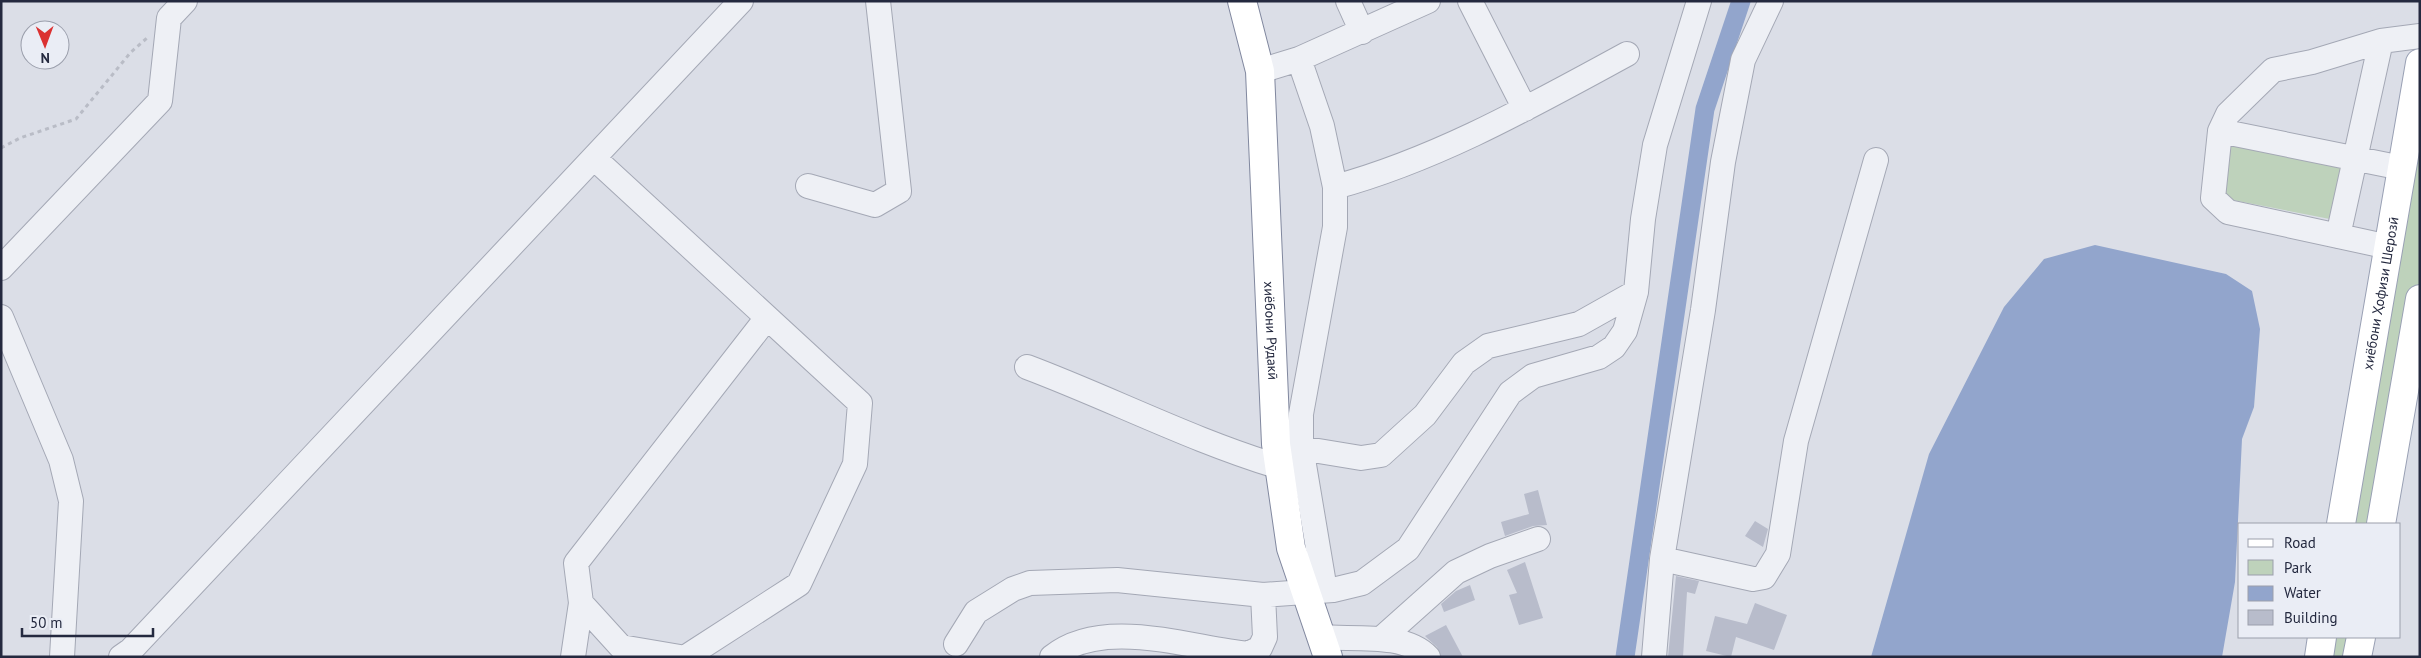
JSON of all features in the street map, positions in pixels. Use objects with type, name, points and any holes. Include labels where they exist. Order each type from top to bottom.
[{"type":"main road","name":"хиёбони Рӯдакӣ","points":[[1242,1],[1260,71],[1291,548],[1315,591],[1324,647]]},
{"type":"main road","name":"хиёбони Ҳофизи Шерозӣ","points":[[2341,523],[2420,63]]},
{"type":"main road","points":[[2381,523],[2420,299]]},
{"type":"main road","points":[[2318,657],[2322,638]]},
{"type":"main road","points":[[2357,657],[2361,638]]},
{"type":"street","points":[[808,186],[874,205],[899,191],[878,1]]},
{"type":"street","points":[[1348,1],[1362,32]]},
{"type":"street","points":[[1260,71],[1299,59],[1428,1]]},
{"type":"street","points":[[1470,1],[1525,109]]},
{"type":"street","points":[[956,644],[976,612],[1012,589],[1030,583],[1117,580],[1263,595],[1315,591],[1362,583],[1408,550],[1510,393],[1533,376],[1599,357],[1614,346],[1624,330],[1636,292],[1643,219],[1655,145],[1699,1]]},
{"type":"street","points":[[1654,657],[1662,559],[1703,310],[1728,134],[1743,60],[1771,1]]},
{"type":"street","points":[[121,657],[131,650],[594,158],[728,6]]},
{"type":"street","points":[[1,268],[160,101],[177,10]]},
{"type":"street","points":[[2388,247],[2228,212],[2213,198],[2220,131],[2228,114],[2273,70],[2312,62],[2381,41],[2420,36]]},
{"type":"street","points":[[2338,236],[2381,41]]},
{"type":"street","points":[[1335,187],[1374,177],[1525,109],[1627,54]]},
{"type":"street","points":[[1286,453],[1301,414],[1335,227],[1335,187],[1322,126],[1299,59]]},
{"type":"street","points":[[2220,131],[2402,168]]},
{"type":"street","points":[[594,158],[766,319],[860,403],[854,464],[799,584],[686,657]]},
{"type":"street","points":[[1662,559],[1753,580],[1764,578],[1771,569],[1778,554],[1796,441],[1876,160]]},
{"type":"street","points":[[1027,367],[1091,391],[1234,454],[1286,453],[1361,458],[1381,455],[1425,415],[1464,363],[1488,346],[1578,324],[1636,292]]},
{"type":"street","points":[[1,317],[62,460],[71,501],[62,657]]},
{"type":"street","points":[[573,657],[581,603],[576,562],[766,319]]},
{"type":"street","points":[[1381,639],[1456,572],[1490,556],[1538,539]]},
{"type":"street","points":[[1052,657],[1093,648],[1109,636],[1134,636],[1248,654],[1260,648],[1265,637],[1263,595]]},
{"type":"street","points":[[581,603],[621,648],[680,657]]},
{"type":"street","points":[[1324,647],[1346,640],[1381,639],[1403,642],[1423,652],[1428,657]]},
{"type":"path","points":[[1,148],[20,138],[76,119],[132,52],[177,10]]},
{"type":"green space","points":[[2420,111],[2420,297],[2381,523],[2350,523]]},
{"type":"green space","points":[[2219,133],[2347,158],[2335,220],[2207,195]]},
{"type":"green space","points":[[2331,638],[2362,638],[2359,657],[2328,657]]},
{"type":"water","points":[[2095,245],[2226,274],[2252,291],[2260,329],[2254,407],[2242,439],[2235,582],[2222,657],[1871,657],[1929,454],[2004,307],[2044,259]]},
{"type":"building","points":[[1538,490],[1547,525],[1533,526],[1505,536],[1501,522],[1529,514],[1524,494]]},
{"type":"building","points":[[1755,521],[1768,529],[1763,547],[1745,536]]},
{"type":"building","points":[[1525,562],[1543,618],[1519,625],[1509,595],[1517,593],[1507,570]]},
{"type":"building","points":[[1676,576],[1699,581],[1695,594],[1687,592],[1683,657],[1668,657]]},
{"type":"building","points":[[1470,585],[1475,600],[1444,612],[1441,604],[1456,591]]},
{"type":"building","points":[[1755,603],[1787,615],[1774,650],[1736,637],[1731,657],[1706,651],[1715,616],[1747,624]]},
{"type":"building","points":[[1446,625],[1463,657],[1441,657],[1437,647],[1425,636]]},
{"type":"waterway","points":[[1625,657],[1705,109],[1741,1]]}]
